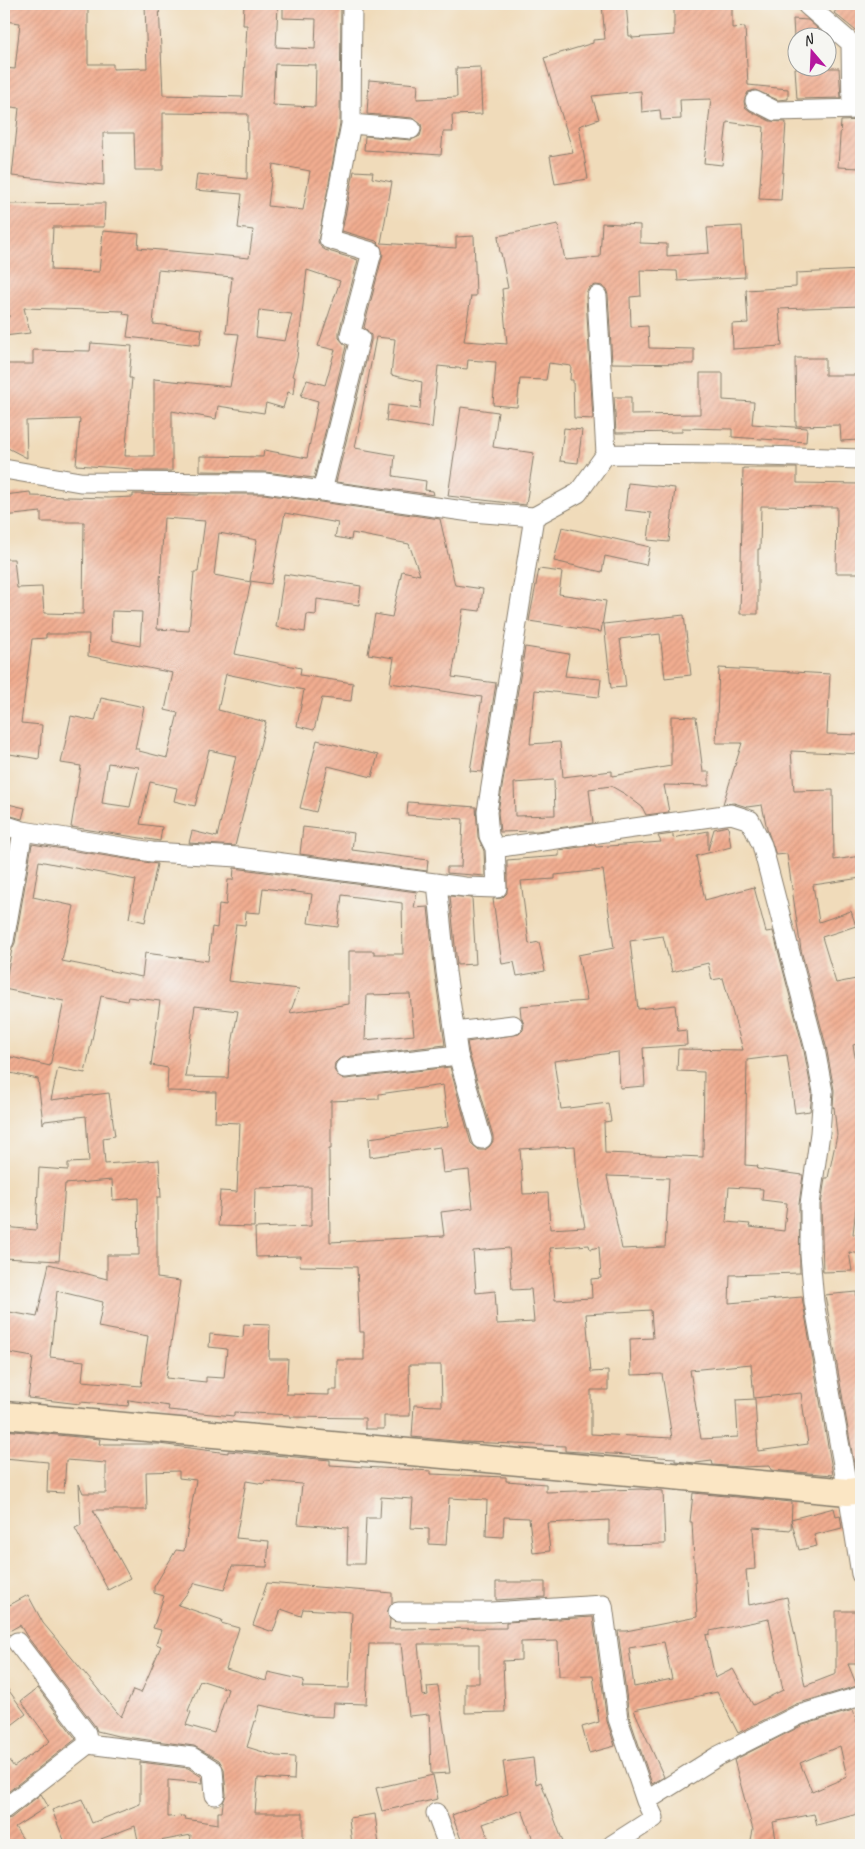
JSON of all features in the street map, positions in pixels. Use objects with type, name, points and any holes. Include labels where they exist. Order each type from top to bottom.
[{"type":"street","points":[[322,491],[360,338],[350,335],[372,252],[329,239],[351,124],[352,4]]},
{"type":"street","points":[[755,101],[774,111],[856,110],[851,44],[807,5]]},
{"type":"street","points":[[351,124],[411,129]]},
{"type":"street","points":[[4,469],[80,482],[266,483],[471,512],[534,517],[578,493],[606,454],[597,296]]},
{"type":"street","points":[[606,454],[861,459]]},
{"type":"street","points":[[4,825],[23,831],[152,852],[238,857],[465,887],[497,888],[495,848],[489,836],[487,812],[534,517]]},
{"type":"street","points":[[495,848],[731,814],[750,820],[762,845],[814,1049],[823,1092],[820,1133],[810,1204],[810,1255],[814,1302],[855,1491],[861,1574]]},
{"type":"street","points":[[4,941],[23,831]]},
{"type":"street","points":[[437,883],[446,972],[458,1055],[482,1139]]},
{"type":"street","points":[[455,1032],[513,1025]]},
{"type":"street","points":[[345,1068],[458,1055]]},
{"type":"street","points":[[4,1415],[855,1491]]},
{"type":"street","points":[[398,1612],[492,1612],[603,1605],[618,1719],[646,1801],[654,1818],[612,1845]]},
{"type":"street","points":[[17,1642],[86,1733],[88,1744]]},
{"type":"street","points":[[646,1801],[718,1756],[799,1714],[861,1696]]},
{"type":"street","points":[[4,1809],[88,1744],[192,1757],[213,1770],[215,1796]]},
{"type":"street","points":[[436,1813],[448,1845]]},
{"type":"building","points":[[4,4],[88,4],[88,64],[113,64],[113,69],[147,68],[145,4],[159,4],[163,95],[243,97],[247,25],[243,25],[244,4],[278,5],[276,47],[315,49],[316,19],[283,18],[283,4],[341,4],[340,123],[318,242],[325,250],[358,260],[339,332],[339,338],[346,346],[314,478],[265,472],[200,471],[200,456],[263,457],[264,450],[307,458],[318,401],[301,396],[307,380],[325,385],[335,350],[318,346],[340,281],[307,270],[297,358],[292,376],[295,377],[293,394],[288,392],[283,408],[266,403],[264,413],[218,406],[216,419],[172,411],[172,471],[133,471],[133,469],[76,465],[80,419],[26,421],[27,458],[4,446],[4,364],[33,364],[33,350],[90,351],[91,343],[132,346],[129,378],[132,378],[125,456],[154,456],[154,379],[230,387],[239,334],[226,333],[232,277],[158,270],[153,324],[202,329],[200,345],[127,337],[130,315],[123,314],[124,311],[24,308],[30,333],[4,336],[4,318],[9,317],[4,253],[4,204],[105,203],[104,227],[53,227],[51,270],[99,272],[103,231],[139,234],[138,248],[249,258],[253,230],[238,228],[242,194],[195,190],[197,174],[247,179],[248,114],[163,113],[163,170],[135,170],[134,133],[103,133],[104,185],[12,176],[19,108],[4,106],[4,68],[15,69],[20,23],[4,21]],"holes":[[[275,64],[316,65],[315,107],[273,105]],[[273,164],[310,171],[303,210],[268,206]],[[259,310],[292,314],[285,341],[256,337]]]},
{"type":"building","points":[[602,4],[626,4],[629,36],[632,36],[632,38],[674,35],[674,4],[732,4],[732,28],[745,27],[748,85],[788,89],[788,99],[778,100],[755,90],[748,92],[744,101],[745,107],[750,111],[770,121],[786,122],[781,200],[759,199],[764,127],[727,122],[722,165],[704,163],[711,99],[680,100],[681,119],[661,120],[660,110],[642,112],[641,91],[592,96],[599,119],[579,126],[588,179],[555,184],[550,156],[573,152],[544,58],[593,43],[593,40],[605,39]]},
{"type":"building","points":[[840,4],[861,4],[861,35],[834,13]]},
{"type":"building","points":[[793,19],[808,20],[817,28],[793,28]]},
{"type":"building","points":[[480,67],[482,114],[452,115],[453,132],[443,132],[441,155],[364,150],[365,136],[411,140],[420,136],[422,129],[421,124],[412,118],[367,114],[369,80],[418,84],[417,99],[457,97],[456,68]]},
{"type":"building","points":[[839,68],[841,98],[797,99],[796,78],[838,78]]},
{"type":"building","points":[[861,120],[861,168],[838,167],[841,121]]},
{"type":"building","points":[[354,171],[373,172],[372,178],[392,182],[381,243],[456,248],[456,237],[474,236],[476,296],[471,296],[464,341],[507,344],[502,289],[508,288],[498,236],[558,224],[565,260],[600,257],[602,223],[640,225],[640,243],[667,244],[667,256],[709,253],[707,228],[742,226],[745,277],[678,281],[677,271],[640,270],[641,296],[630,297],[631,327],[648,326],[649,348],[694,349],[694,364],[612,363],[608,295],[606,289],[602,286],[590,287],[586,297],[593,419],[574,418],[573,380],[570,380],[571,366],[549,363],[546,380],[520,379],[517,407],[493,405],[496,362],[468,360],[467,369],[438,366],[432,428],[386,421],[388,405],[420,409],[422,382],[391,375],[395,339],[376,337],[355,448],[395,455],[393,476],[426,481],[425,490],[433,491],[434,495],[336,482],[371,341],[371,335],[364,327],[383,254],[380,245],[376,241],[342,231]]},
{"type":"building","points":[[861,270],[861,306],[779,309],[782,346],[733,349],[732,324],[748,323],[746,290],[796,287],[796,273]]},
{"type":"building","points":[[795,358],[825,358],[825,375],[858,375],[859,440],[841,441],[840,425],[796,426]]},
{"type":"building","points":[[700,373],[723,373],[723,400],[754,402],[752,424],[807,428],[806,442],[732,437],[732,429],[682,428],[682,432],[616,433],[614,397],[631,397],[631,415],[700,414]]},
{"type":"building","points":[[461,407],[498,412],[493,447],[534,453],[526,505],[448,496]]},
{"type":"building","points":[[564,428],[582,430],[578,463],[560,461]]},
{"type":"building","points":[[743,468],[797,468],[797,483],[861,484],[861,573],[836,573],[837,507],[761,506],[760,549],[758,549],[758,614],[740,614]]},
{"type":"building","points":[[628,483],[675,488],[669,542],[648,540],[651,513],[625,510]]},
{"type":"building","points":[[30,492],[31,496],[109,498],[133,497],[133,494],[264,494],[440,519],[455,585],[483,589],[480,611],[463,609],[452,677],[496,683],[482,772],[470,771],[482,697],[390,683],[394,658],[368,654],[375,614],[392,617],[402,571],[420,575],[409,544],[352,533],[351,540],[335,537],[338,523],[285,513],[271,584],[250,581],[257,540],[219,533],[214,575],[251,582],[235,654],[301,668],[300,675],[353,683],[351,701],[322,698],[314,730],[297,726],[304,690],[226,674],[218,710],[266,722],[235,846],[189,843],[192,831],[217,837],[236,756],[209,750],[195,806],[174,801],[177,788],[150,782],[140,824],[162,827],[160,841],[71,827],[81,766],[61,763],[71,716],[95,721],[101,698],[144,707],[135,749],[167,758],[178,713],[165,710],[173,673],[88,656],[89,634],[46,634],[46,638],[32,639],[21,723],[42,725],[39,759],[4,753],[4,559],[14,559],[17,588],[42,587],[44,613],[83,614],[84,522],[41,522],[41,512],[4,516],[4,495]],"holes":[[[164,518],[205,521],[198,572],[194,572],[189,631],[157,629]],[[112,611],[142,612],[140,646],[111,640]],[[108,763],[139,767],[130,807],[102,803]]]},
{"type":"building","points":[[562,527],[650,547],[646,565],[605,556],[602,572],[554,561]]},
{"type":"building","points":[[539,569],[562,572],[559,594],[606,601],[601,632],[529,621]]},
{"type":"building","points":[[284,574],[361,586],[359,605],[317,599],[316,615],[307,614],[305,632],[276,627]]},
{"type":"building","points":[[684,615],[691,675],[665,678],[660,634],[620,639],[626,687],[611,688],[604,624]]},
{"type":"building","points":[[525,647],[569,654],[565,676],[601,679],[599,697],[535,690],[530,744],[560,742],[563,777],[612,771],[612,776],[671,766],[671,716],[696,717],[703,772],[709,772],[709,786],[664,785],[669,812],[646,815],[642,807],[611,786],[589,789],[593,823],[537,831],[500,832],[498,812]],"holes":[[[554,780],[555,815],[515,816],[514,783]]]},
{"type":"building","points":[[719,668],[830,674],[827,734],[861,735],[861,754],[791,751],[794,791],[833,790],[834,860],[861,856],[861,878],[813,885],[819,922],[851,911],[856,926],[822,937],[836,983],[861,978],[861,1043],[853,1045],[861,1091],[861,1156],[856,1182],[859,1183],[853,1234],[861,1235],[861,1254],[849,1252],[852,1271],[823,1272],[821,1205],[825,1178],[828,1178],[837,1135],[833,1108],[834,1090],[826,1046],[801,950],[787,854],[776,855],[767,829],[762,805],[747,807],[734,803],[723,804],[742,743],[716,743]]},
{"type":"building","points":[[317,740],[378,755],[372,777],[328,766],[316,812],[300,808]]},
{"type":"building","points":[[408,802],[476,807],[478,837],[484,851],[485,876],[447,873],[447,867],[461,867],[463,819],[407,815]]},
{"type":"building","points":[[4,803],[25,808],[22,819],[4,814]]},
{"type":"building","points":[[728,826],[731,847],[696,856],[705,900],[754,887],[766,932],[773,931],[804,1051],[812,1093],[810,1111],[795,1113],[787,1055],[747,1060],[745,1165],[758,1166],[757,1169],[803,1175],[799,1204],[800,1273],[730,1275],[729,1303],[802,1297],[833,1475],[771,1470],[770,1466],[740,1467],[713,1465],[712,1461],[696,1463],[675,1461],[675,1458],[565,1451],[565,1446],[465,1442],[412,1437],[414,1405],[442,1406],[441,1365],[409,1365],[410,1416],[384,1416],[384,1429],[365,1429],[365,1418],[290,1417],[290,1415],[234,1412],[234,1416],[168,1410],[169,1406],[129,1400],[128,1406],[80,1402],[80,1404],[28,1398],[33,1357],[4,1352],[4,1311],[37,1317],[49,1264],[107,1279],[107,1255],[139,1255],[138,1198],[113,1200],[112,1180],[65,1184],[59,1261],[4,1258],[4,1227],[36,1230],[39,1168],[68,1170],[68,1163],[89,1162],[86,1116],[45,1121],[43,1124],[38,1079],[6,1072],[11,1057],[50,1066],[64,1001],[4,989],[12,949],[15,943],[32,844],[157,864],[145,922],[129,918],[136,880],[39,861],[33,897],[74,906],[62,961],[142,977],[145,953],[208,961],[212,927],[217,928],[219,904],[226,905],[228,880],[233,880],[234,868],[417,892],[414,908],[428,907],[445,1045],[344,1057],[335,1063],[334,1070],[340,1078],[346,1079],[450,1067],[471,1143],[479,1150],[485,1150],[493,1141],[493,1136],[467,1042],[519,1034],[523,1030],[524,1024],[520,1006],[587,1001],[578,955],[614,948],[603,870],[555,875],[555,879],[521,881],[529,944],[539,942],[545,971],[517,976],[514,962],[502,964],[493,899],[502,898],[507,893],[507,860],[559,856],[559,850],[595,845],[596,847],[661,842],[658,836],[673,834],[673,838],[708,831],[708,850],[714,829]],"holes":[[[263,888],[312,894],[308,923],[338,927],[342,895],[402,903],[403,954],[374,954],[374,951],[349,951],[349,1004],[290,1013],[299,989],[228,981],[236,924],[245,925],[246,912],[260,913]],[[663,936],[672,972],[708,963],[712,980],[723,978],[743,1050],[678,1049],[677,1071],[704,1072],[703,1157],[605,1153],[604,1122],[611,1121],[608,1103],[561,1109],[554,1061],[618,1052],[620,1088],[645,1086],[643,1048],[687,1045],[686,1030],[678,1031],[675,1005],[638,1009],[630,941]],[[410,994],[414,1035],[365,1040],[367,995]],[[101,996],[127,1001],[128,997],[160,1001],[151,1065],[168,1068],[167,1091],[216,1092],[215,1122],[240,1123],[237,1192],[220,1191],[218,1226],[254,1227],[255,1188],[311,1187],[311,1226],[255,1228],[256,1257],[301,1256],[300,1266],[357,1267],[360,1332],[364,1332],[364,1360],[337,1360],[337,1390],[329,1390],[329,1395],[286,1394],[288,1359],[269,1359],[270,1325],[244,1324],[243,1337],[210,1334],[209,1347],[227,1349],[224,1378],[206,1377],[206,1382],[166,1378],[180,1281],[157,1278],[157,1197],[161,1197],[159,1160],[105,1164],[103,1138],[115,1136],[109,1093],[51,1100],[58,1068],[85,1073]],[[195,1006],[238,1011],[229,1061],[228,1078],[185,1077]],[[443,1085],[448,1127],[369,1138],[370,1157],[440,1147],[443,1173],[469,1170],[473,1208],[441,1212],[444,1236],[330,1242],[329,1149],[331,1149],[331,1101],[379,1099],[379,1094]],[[575,1146],[578,1188],[585,1227],[550,1229],[548,1193],[523,1194],[520,1149]],[[607,1176],[669,1178],[665,1247],[622,1249]],[[729,1187],[763,1189],[762,1200],[787,1203],[784,1231],[749,1227],[750,1224],[726,1222]],[[589,1245],[590,1249],[599,1247],[601,1278],[591,1279],[592,1298],[555,1300],[550,1248]],[[509,1248],[512,1290],[531,1289],[534,1322],[497,1324],[495,1291],[476,1293],[473,1251]],[[57,1291],[103,1302],[98,1327],[148,1336],[141,1386],[82,1381],[84,1361],[50,1357]],[[651,1310],[653,1338],[630,1339],[631,1375],[662,1374],[672,1438],[591,1434],[591,1390],[608,1390],[608,1371],[591,1372],[586,1314]],[[751,1364],[754,1398],[801,1393],[808,1444],[758,1451],[755,1399],[736,1400],[738,1437],[701,1439],[690,1370]]]},
{"type":"building","points":[[303,827],[354,833],[352,850],[428,860],[427,871],[300,854]]},
{"type":"building","points":[[4,837],[10,839],[4,876]]},
{"type":"building","points":[[450,896],[472,898],[476,964],[457,965]]},
{"type":"building","points":[[856,1292],[861,1329],[861,1475],[856,1476],[825,1295]]},
{"type":"building","points":[[4,1430],[100,1439],[99,1444],[159,1444],[228,1453],[228,1451],[330,1460],[330,1465],[431,1471],[431,1474],[506,1477],[506,1481],[546,1484],[546,1492],[641,1489],[663,1491],[665,1544],[609,1545],[609,1520],[547,1523],[550,1551],[533,1553],[529,1518],[504,1517],[503,1537],[486,1536],[487,1500],[449,1498],[446,1545],[429,1544],[429,1529],[411,1528],[413,1499],[381,1497],[380,1518],[366,1518],[364,1564],[347,1564],[348,1528],[298,1524],[302,1484],[265,1481],[264,1484],[246,1481],[236,1538],[269,1541],[267,1567],[232,1566],[224,1590],[195,1583],[178,1605],[222,1620],[221,1623],[239,1628],[226,1669],[266,1681],[268,1672],[304,1680],[302,1687],[349,1688],[352,1612],[303,1609],[301,1616],[281,1609],[273,1632],[253,1625],[267,1583],[392,1593],[392,1603],[387,1612],[390,1620],[389,1629],[506,1628],[506,1622],[593,1617],[607,1721],[615,1746],[589,1753],[582,1727],[599,1722],[593,1675],[559,1676],[558,1641],[521,1642],[521,1660],[503,1661],[505,1712],[465,1713],[465,1683],[479,1683],[479,1644],[418,1644],[423,1696],[428,1695],[427,1687],[438,1686],[450,1773],[431,1774],[429,1714],[409,1716],[401,1644],[369,1644],[366,1704],[334,1703],[333,1717],[312,1716],[260,1705],[247,1747],[276,1756],[295,1757],[294,1780],[258,1778],[255,1813],[303,1813],[303,1845],[235,1843],[235,1845],[206,1845],[190,1843],[191,1835],[139,1845],[135,1826],[101,1839],[103,1845],[66,1845],[52,1810],[82,1799],[92,1823],[140,1804],[140,1762],[188,1768],[202,1777],[203,1783],[168,1780],[168,1817],[184,1816],[185,1819],[218,1824],[218,1812],[222,1812],[226,1795],[224,1769],[219,1760],[194,1746],[118,1736],[97,1731],[20,1625],[4,1634],[4,1608],[28,1595],[43,1623],[121,1717],[133,1690],[141,1693],[161,1646],[156,1644],[161,1630],[153,1628],[164,1596],[154,1593],[154,1587],[176,1550],[184,1551],[196,1480],[179,1478],[179,1471],[146,1472],[147,1510],[93,1510],[130,1578],[108,1590],[75,1528],[81,1525],[79,1484],[83,1493],[106,1493],[106,1463],[66,1460],[64,1493],[47,1492],[48,1462],[4,1458]],"holes":[[[200,1680],[228,1689],[214,1733],[186,1725],[191,1712],[188,1711]]]},
{"type":"building","points":[[693,1493],[792,1502],[791,1530],[753,1527],[755,1569],[746,1570],[749,1605],[787,1597],[805,1686],[836,1674],[836,1611],[855,1611],[856,1664],[848,1664],[857,1686],[796,1704],[738,1733],[717,1692],[634,1710],[664,1777],[652,1784],[629,1716],[618,1631],[697,1617],[692,1522],[690,1522]],"holes":[[[769,1619],[783,1690],[753,1705],[733,1669],[715,1678],[706,1635],[710,1634],[710,1631]],[[664,1642],[672,1679],[634,1687],[629,1648]]]},
{"type":"building","points":[[834,1508],[836,1516],[840,1515],[842,1528],[814,1535],[817,1546],[799,1550],[791,1519]]},
{"type":"building","points":[[496,1582],[545,1582],[545,1597],[496,1600]]},
{"type":"building","points":[[4,1684],[26,1714],[4,1731]]},
{"type":"building","points":[[38,1688],[76,1739],[4,1795],[4,1754],[14,1767],[50,1741],[21,1701]]},
{"type":"building","points":[[853,1710],[858,1725],[861,1724],[861,1813],[817,1825],[814,1814],[773,1822],[777,1845],[750,1845],[753,1830],[734,1760],[803,1725]],"holes":[[[840,1746],[847,1777],[812,1792],[800,1763]]]},
{"type":"building","points":[[533,1758],[536,1784],[541,1782],[564,1845],[535,1845],[522,1810],[483,1824],[491,1845],[463,1845],[452,1815],[508,1794],[503,1762]]},
{"type":"building","points":[[433,1775],[438,1799],[382,1811],[376,1788]]},
{"type":"building","points":[[41,1794],[48,1806],[15,1827],[27,1845],[4,1845],[4,1820],[11,1818]]},
{"type":"building","points":[[375,1814],[379,1845],[352,1845],[349,1818]]}]
